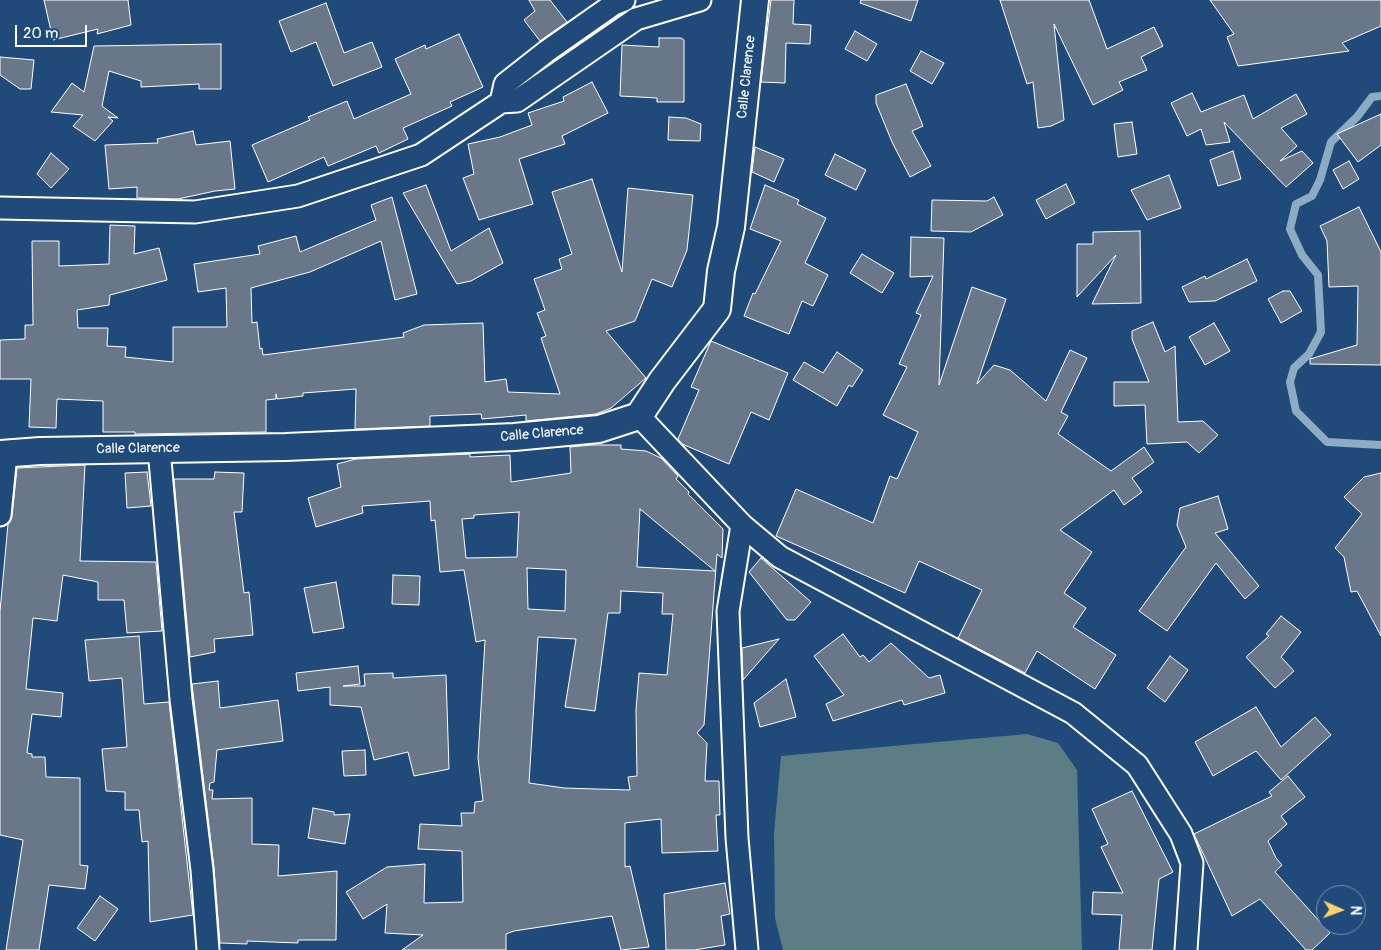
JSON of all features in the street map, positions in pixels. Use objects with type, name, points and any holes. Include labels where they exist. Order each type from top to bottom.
[{"type":"street","points":[[501,102],[505,84],[547,51],[614,4],[624,0]]},
{"type":"street","points":[[0,208],[195,212],[298,196],[421,155],[501,102],[517,101],[636,19],[700,0]]},
{"type":"street","name":"Calle Clarence","points":[[3,454],[40,451],[286,447],[527,436],[599,429],[639,416],[662,380],[716,309],[730,227],[755,0]]},
{"type":"street","points":[[639,416],[742,524],[780,557],[1073,712],[1137,765],[1181,834],[1192,863],[1186,950]]},
{"type":"street","points":[[159,449],[181,699],[202,870],[208,950]]},
{"type":"street","points":[[0,515],[3,454]]},
{"type":"street","points":[[742,524],[728,611],[737,838],[747,950]]},
{"type":"green space","points":[[1027,734],[1058,743],[1077,770],[1082,950],[783,950],[775,918],[774,833],[781,756]]},
{"type":"building","points":[[44,0],[128,0],[131,25],[97,34],[98,29],[53,40]]},
{"type":"building","points":[[529,0],[550,0],[567,22],[540,41],[524,20],[535,11]]},
{"type":"building","points":[[771,0],[794,0],[793,24],[811,25],[810,44],[786,43],[785,83],[761,82]]},
{"type":"building","points":[[861,0],[918,0],[911,21],[860,3]]},
{"type":"building","points":[[1000,0],[1089,0],[1107,49],[1154,27],[1163,46],[1141,57],[1147,70],[1119,82],[1123,90],[1093,105],[1054,24],[1064,120],[1051,126],[1038,128],[1033,82],[1027,84]]},
{"type":"building","points":[[1210,0],[1381,0],[1381,26],[1342,43],[1349,51],[1238,66],[1227,37],[1234,34]]},
{"type":"building","points":[[326,3],[344,53],[372,42],[382,67],[333,86],[316,42],[291,52],[279,21]]},
{"type":"building","points":[[855,31],[877,44],[867,61],[845,49]]},
{"type":"building","points":[[459,34],[483,87],[450,102],[452,106],[403,128],[408,139],[379,153],[376,146],[328,166],[324,157],[268,182],[252,145],[310,120],[308,117],[347,101],[354,119],[411,94],[395,59],[425,45],[426,49]]},
{"type":"building","points":[[659,38],[681,38],[684,40],[684,102],[657,102],[657,98],[620,96],[622,45],[659,47]]},
{"type":"building","points":[[221,44],[221,89],[199,89],[199,84],[141,87],[141,81],[109,71],[102,106],[118,118],[108,117],[113,121],[95,141],[73,126],[83,115],[51,112],[72,83],[84,92],[94,46]]},
{"type":"building","points":[[921,51],[944,63],[932,84],[910,71]]},
{"type":"building","points":[[0,57],[34,60],[31,89],[20,89],[0,75]]},
{"type":"building","points":[[592,82],[608,113],[562,136],[565,144],[519,159],[533,204],[479,220],[463,178],[474,174],[468,144],[500,137],[532,125],[528,113],[564,101],[563,97]]},
{"type":"building","points":[[906,84],[923,126],[912,131],[931,166],[910,177],[892,142],[876,103],[876,95]]},
{"type":"building","points":[[1192,93],[1201,112],[1244,95],[1253,119],[1296,94],[1307,114],[1281,128],[1297,146],[1280,161],[1302,151],[1313,163],[1286,187],[1224,122],[1230,142],[1206,145],[1201,129],[1187,136],[1171,103]]},
{"type":"building","points":[[1381,114],[1381,145],[1358,162],[1337,134]]},
{"type":"building","points":[[669,117],[686,118],[701,124],[700,141],[668,140]]},
{"type":"building","points":[[1132,122],[1137,154],[1118,157],[1114,124]]},
{"type":"building","points":[[193,131],[196,145],[230,141],[235,189],[178,199],[137,198],[137,187],[109,189],[105,145],[158,143],[157,139]]},
{"type":"building","points":[[755,147],[784,159],[774,182],[752,172]]},
{"type":"building","points":[[1233,151],[1241,179],[1218,186],[1210,160]]},
{"type":"building","points":[[51,153],[69,169],[51,188],[37,174]]},
{"type":"building","points":[[835,154],[866,170],[856,190],[825,175]]},
{"type":"building","points":[[1349,161],[1359,179],[1343,189],[1333,170]]},
{"type":"building","points":[[1169,175],[1181,208],[1147,220],[1131,190]]},
{"type":"building","points":[[592,179],[622,272],[628,188],[693,195],[687,250],[672,287],[652,279],[635,321],[606,331],[646,378],[611,408],[596,414],[526,421],[526,415],[482,419],[481,414],[430,416],[430,426],[355,429],[356,389],[303,393],[303,396],[277,399],[276,394],[276,399],[266,400],[266,432],[135,434],[135,432],[103,432],[103,401],[57,399],[56,428],[29,427],[31,379],[0,379],[0,340],[25,339],[25,325],[33,325],[32,241],[59,241],[59,266],[109,264],[110,225],[135,226],[134,254],[159,248],[167,280],[110,295],[109,305],[77,310],[78,328],[108,328],[107,346],[126,347],[125,357],[173,362],[173,327],[227,327],[226,288],[198,292],[194,264],[260,254],[258,246],[296,236],[300,252],[376,220],[371,205],[392,197],[417,294],[395,300],[381,241],[310,272],[251,288],[252,323],[257,322],[260,349],[262,348],[263,355],[404,337],[403,333],[424,325],[483,323],[485,382],[506,379],[508,392],[560,394],[541,338],[546,336],[537,313],[545,310],[534,279],[562,269],[559,259],[572,254],[552,192]]},
{"type":"building","points":[[1066,184],[1075,203],[1046,219],[1036,200]]},
{"type":"building","points":[[426,185],[451,251],[489,228],[503,263],[471,281],[457,284],[403,193]]},
{"type":"building","points":[[765,185],[799,200],[797,204],[826,218],[805,263],[828,275],[813,306],[802,301],[789,334],[744,316],[753,293],[755,294],[781,241],[750,229]]},
{"type":"building","points":[[994,197],[1003,215],[971,232],[931,231],[932,200],[987,201]]},
{"type":"building","points":[[1359,207],[1381,252],[1381,365],[1310,364],[1310,359],[1357,345],[1358,286],[1329,287],[1327,241],[1320,226]]},
{"type":"building","points":[[1140,231],[1141,303],[1092,304],[1116,255],[1077,297],[1077,244],[1093,244],[1093,232]]},
{"type":"building","points":[[911,237],[944,238],[939,385],[972,287],[1006,299],[977,384],[994,365],[1010,370],[1046,401],[1070,350],[1087,358],[1061,412],[1068,416],[1058,434],[1111,471],[1144,447],[1154,462],[1132,478],[1142,492],[1124,505],[1114,490],[1060,530],[1092,552],[1064,593],[1086,608],[1073,627],[1116,655],[1095,689],[1037,651],[1025,673],[958,638],[982,590],[919,561],[905,593],[776,536],[796,489],[873,523],[890,476],[897,479],[918,432],[883,415],[907,367],[899,364],[921,315],[916,313],[933,276],[910,277]]},
{"type":"building","points":[[862,254],[894,273],[882,293],[850,273]]},
{"type":"building","points":[[1247,259],[1257,281],[1215,301],[1189,302],[1182,287],[1205,276],[1206,279]]},
{"type":"building","points":[[1283,291],[1290,291],[1302,311],[1281,323],[1268,299]]},
{"type":"building","points":[[1153,322],[1165,352],[1175,346],[1178,422],[1203,421],[1218,435],[1199,453],[1187,442],[1147,444],[1145,405],[1114,406],[1114,382],[1149,382],[1132,339],[1132,331]]},
{"type":"building","points":[[1214,323],[1230,351],[1205,365],[1189,337]]},
{"type":"building","points":[[711,341],[788,373],[769,420],[751,412],[729,464],[682,444],[678,439],[699,390],[691,387]]},
{"type":"building","points":[[837,352],[863,370],[852,387],[849,385],[837,406],[793,380],[804,362],[823,373]]},
{"type":"building","points":[[621,445],[621,449],[646,451],[661,458],[678,476],[676,479],[689,492],[688,494],[723,529],[722,558],[717,554],[704,725],[697,733],[707,743],[705,781],[719,781],[720,815],[716,815],[718,851],[662,853],[661,819],[625,823],[625,867],[630,866],[649,947],[621,950],[612,916],[514,931],[506,934],[506,950],[402,950],[423,935],[385,933],[387,904],[363,919],[346,892],[387,867],[425,864],[424,903],[463,902],[462,851],[418,849],[420,824],[462,826],[461,813],[474,813],[475,802],[483,801],[478,758],[485,640],[476,642],[464,570],[440,572],[435,520],[431,521],[430,501],[362,506],[363,513],[316,527],[308,498],[341,487],[337,464],[356,459],[470,454],[470,457],[510,455],[511,482],[571,473],[570,447]],"holes":[[[640,509],[715,571],[637,567]],[[519,512],[517,557],[466,558],[462,519],[474,518],[474,515]],[[527,568],[566,570],[565,611],[528,609]],[[621,591],[663,593],[662,614],[673,614],[667,675],[639,673],[636,710],[637,776],[628,777],[630,790],[564,788],[529,783],[538,637],[576,639],[565,707],[595,711],[608,613],[620,613]]]},
{"type":"building","points":[[85,465],[80,561],[156,562],[162,631],[127,633],[124,600],[98,600],[98,582],[63,575],[57,621],[33,618],[26,689],[63,693],[61,717],[32,714],[27,753],[32,754],[32,757],[45,757],[46,777],[80,778],[80,865],[88,866],[85,889],[49,885],[39,950],[6,950],[23,840],[0,835],[0,611],[8,524],[12,516],[17,468]]},
{"type":"building","points":[[147,472],[151,506],[127,508],[125,473]]},
{"type":"building","points":[[215,472],[244,473],[242,512],[234,512],[244,593],[249,592],[253,635],[214,639],[215,652],[190,657],[174,479],[214,479]]},
{"type":"building","points":[[1381,473],[1381,636],[1357,591],[1351,592],[1344,557],[1335,548],[1362,514],[1344,497],[1364,477]]},
{"type":"building","points":[[1218,496],[1228,529],[1215,533],[1259,586],[1245,599],[1216,563],[1167,631],[1139,611],[1186,547],[1177,525],[1180,508]]},
{"type":"building","points":[[761,558],[811,602],[795,620],[787,620],[749,572]]},
{"type":"building","points":[[393,575],[420,576],[419,605],[392,604]]},
{"type":"building","points":[[336,582],[344,628],[313,633],[304,588]]},
{"type":"building","points":[[1281,616],[1301,632],[1281,657],[1294,671],[1275,688],[1246,657],[1269,636],[1266,634]]},
{"type":"building","points":[[843,634],[860,657],[863,655],[869,662],[891,643],[929,678],[940,675],[945,693],[904,705],[902,700],[833,721],[826,704],[844,695],[814,656]]},
{"type":"building","points":[[139,636],[144,704],[169,702],[193,915],[150,922],[148,841],[142,842],[139,810],[125,810],[125,792],[106,791],[102,749],[127,747],[122,678],[89,681],[85,640]]},
{"type":"building","points":[[779,639],[743,680],[742,648]]},
{"type":"building","points":[[1170,656],[1188,670],[1165,702],[1147,688]]},
{"type":"building","points":[[358,666],[360,684],[343,686],[365,686],[364,674],[393,673],[393,678],[446,675],[449,769],[414,776],[408,752],[374,760],[361,707],[330,705],[330,687],[298,691],[296,673]]},
{"type":"building","points":[[786,679],[796,717],[760,727],[754,703]]},
{"type":"building","points":[[218,681],[220,708],[278,700],[283,741],[217,750],[214,782],[210,783],[209,790],[213,790],[212,799],[252,798],[252,844],[279,845],[278,876],[337,871],[336,940],[298,940],[298,943],[247,941],[247,944],[220,943],[214,868],[192,684]]},
{"type":"building","points":[[1256,707],[1281,747],[1315,717],[1331,735],[1281,780],[1256,751],[1213,776],[1195,742]]},
{"type":"building","points":[[365,750],[366,775],[344,776],[342,751]]},
{"type":"building","points":[[1288,776],[1305,797],[1281,816],[1287,824],[1268,841],[1276,858],[1282,865],[1275,872],[1316,917],[1316,935],[1328,935],[1312,950],[1306,950],[1260,899],[1232,916],[1194,834],[1272,796],[1269,792]]},
{"type":"building","points":[[1132,791],[1173,872],[1159,879],[1152,950],[1119,950],[1122,915],[1092,914],[1093,892],[1123,893],[1101,847],[1108,844],[1092,809]]},
{"type":"building","points":[[313,808],[334,812],[334,815],[350,814],[345,844],[308,838]]},
{"type":"building","points":[[725,883],[730,914],[721,916],[725,945],[694,950],[666,950],[664,894]]},
{"type":"building","points":[[100,896],[118,909],[95,941],[77,928]]},
{"type":"waterway","points":[[1381,96],[1372,97],[1357,117],[1331,142],[1320,180],[1312,196],[1296,204],[1290,229],[1302,255],[1318,275],[1321,332],[1309,354],[1294,368],[1290,382],[1296,411],[1327,442],[1381,445]]}]
